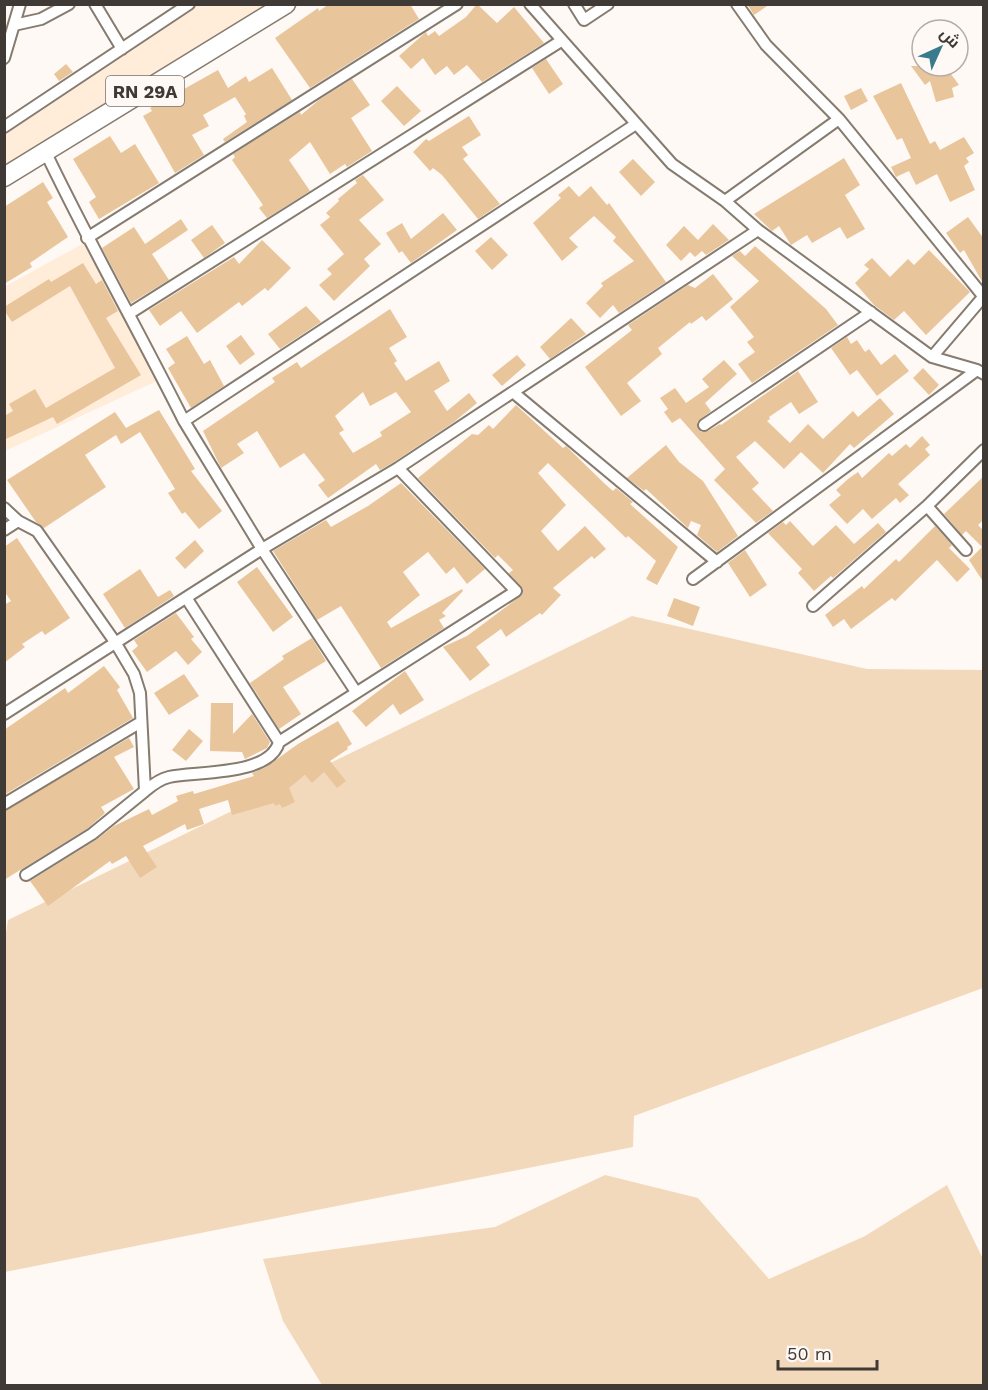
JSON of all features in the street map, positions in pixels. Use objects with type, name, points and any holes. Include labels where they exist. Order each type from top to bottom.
[{"type":"main road","name":"RN 29A","points":[[4,177],[286,4]]},
{"type":"street","points":[[4,58],[20,4]]},
{"type":"street","points":[[14,25],[41,19],[69,4]]},
{"type":"street","points":[[95,4],[122,49]]},
{"type":"street","points":[[4,127],[189,4]]},
{"type":"street","points":[[87,238],[457,4]]},
{"type":"street","points":[[574,4],[584,20],[608,4]]},
{"type":"street","points":[[737,4],[766,45],[839,119],[983,296],[932,357]]},
{"type":"street","points":[[533,5],[561,41],[672,164],[725,201],[758,230],[932,357],[980,372]]},
{"type":"street","points":[[130,313],[561,41]]},
{"type":"street","points":[[725,201],[839,119]]},
{"type":"street","points":[[184,421],[636,124]]},
{"type":"street","points":[[46,153],[87,238],[130,313],[184,421],[262,549],[357,692]]},
{"type":"street","points":[[4,714],[262,549],[398,468],[758,230]]},
{"type":"street","points":[[704,425],[871,312]]},
{"type":"street","points":[[693,579],[980,372]]},
{"type":"street","points":[[514,393],[717,562]]},
{"type":"street","points":[[813,606],[927,506],[984,450]]},
{"type":"street","points":[[26,875],[92,834],[145,791],[167,777],[234,770],[267,760],[273,756],[279,742],[516,591],[398,468]]},
{"type":"street","points":[[927,506],[966,550]]},
{"type":"street","points":[[4,508],[18,521],[37,531],[115,642],[137,683],[140,693],[145,791]]},
{"type":"street","points":[[4,530],[18,521]]},
{"type":"street","points":[[187,599],[279,742]]},
{"type":"street","points":[[4,804],[141,722]]},
{"type":"shaded area","points":[[189,5],[269,5],[5,167],[5,127]]},
{"type":"shaded area","points":[[84,243],[157,381],[5,451],[4,287]]},
{"type":"shaded area","points":[[632,616],[867,669],[983,670],[983,988],[634,1116],[633,1147],[5,1272],[4,946],[8,920]]},
{"type":"shaded area","points":[[605,1175],[698,1198],[769,1279],[865,1236],[947,1185],[983,1259],[983,1385],[322,1385],[283,1321],[263,1259],[495,1227]]},
{"type":"building","points":[[329,4],[410,4],[419,19],[310,88],[275,38],[318,8],[319,11]]},
{"type":"building","points":[[477,4],[497,23],[514,7],[544,43],[482,82],[467,65],[454,75],[447,66],[435,75],[423,58],[411,69],[399,56],[426,32],[428,36],[435,31],[439,36],[466,17]]},
{"type":"building","points":[[747,4],[770,4],[754,15]]},
{"type":"building","points":[[546,59],[563,84],[549,94],[532,68]]},
{"type":"building","points":[[66,64],[73,72],[59,81],[54,74]]},
{"type":"building","points":[[272,68],[292,100],[225,142],[223,139],[247,122],[244,116],[246,114],[235,97],[203,115],[209,126],[192,135],[204,155],[175,173],[143,116],[152,111],[150,108],[218,70],[228,88],[246,76],[249,82]]},
{"type":"building","points":[[920,78],[954,78],[959,85],[952,88],[954,97],[936,102],[930,81],[925,85]]},
{"type":"building","points":[[352,79],[370,105],[351,118],[372,151],[347,167],[345,164],[330,174],[310,142],[289,160],[310,191],[267,218],[259,208],[263,205],[232,160],[235,157],[233,154],[300,112],[301,115],[319,100]]},
{"type":"building","points":[[901,83],[930,144],[935,141],[940,150],[964,137],[974,153],[966,158],[969,162],[964,166],[975,190],[950,202],[937,174],[916,185],[909,171],[896,177],[891,167],[911,158],[902,138],[897,140],[873,96]]},
{"type":"building","points":[[397,86],[421,111],[404,126],[381,101]]},
{"type":"building","points":[[861,88],[868,101],[851,110],[844,96]]},
{"type":"building","points":[[469,116],[481,135],[462,147],[468,155],[463,159],[500,204],[478,219],[442,175],[433,168],[430,171],[413,152],[426,139],[429,141]]},
{"type":"building","points":[[110,136],[121,153],[135,144],[159,183],[99,219],[89,202],[96,197],[73,159]]},
{"type":"building","points":[[844,158],[860,185],[845,195],[865,229],[847,239],[840,227],[812,243],[807,235],[791,245],[779,226],[772,231],[754,214]]},
{"type":"building","points":[[633,159],[655,182],[641,196],[619,172]]},
{"type":"building","points":[[363,175],[384,200],[359,220],[381,244],[364,259],[370,266],[334,301],[319,285],[332,274],[327,269],[344,254],[320,225],[330,217],[326,213],[339,201],[338,199],[357,183],[355,180]]},
{"type":"building","points":[[43,182],[53,198],[47,202],[68,237],[30,263],[32,267],[4,284],[4,207]]},
{"type":"building","points":[[569,186],[579,197],[591,186],[607,205],[609,203],[666,282],[619,313],[613,305],[600,318],[586,303],[603,286],[601,283],[634,261],[613,241],[616,237],[594,216],[569,238],[578,247],[562,261],[533,223],[561,198],[558,195]]},
{"type":"building","points":[[443,213],[457,230],[411,263],[402,251],[399,253],[386,233],[402,223],[411,239]]},
{"type":"building","points":[[968,217],[984,239],[984,285],[964,250],[960,253],[946,233]]},
{"type":"building","points":[[181,219],[188,230],[152,254],[169,280],[131,303],[102,248],[134,227],[145,244]]},
{"type":"building","points":[[713,224],[729,240],[706,255],[702,251],[695,257],[690,252],[681,261],[666,245],[684,226],[698,240]]},
{"type":"building","points":[[212,225],[225,243],[204,258],[191,240]]},
{"type":"building","points":[[491,237],[508,255],[492,270],[475,251]]},
{"type":"building","points":[[262,240],[291,268],[268,291],[265,288],[242,306],[239,302],[197,333],[181,311],[160,326],[149,310],[234,257],[239,264]]},
{"type":"building","points":[[755,246],[826,309],[838,325],[752,383],[738,364],[755,352],[747,342],[754,337],[730,307],[759,281],[732,256],[740,251],[745,256]]},
{"type":"building","points":[[929,250],[970,292],[926,335],[904,311],[894,320],[874,305],[855,283],[869,269],[864,265],[872,258],[890,277],[908,259],[914,265]]},
{"type":"building","points":[[83,263],[96,284],[102,280],[118,311],[106,318],[141,375],[57,424],[53,417],[4,440],[4,416],[13,411],[9,404],[35,389],[46,408],[115,368],[70,286],[12,322],[4,310],[4,307],[49,279],[51,282]]},
{"type":"building","points":[[713,274],[733,299],[706,321],[702,316],[691,324],[690,322],[658,348],[662,354],[627,383],[641,401],[621,416],[585,367],[632,330],[628,325],[688,285],[695,288]]},
{"type":"building","points":[[306,306],[321,322],[280,349],[268,334]]},
{"type":"building","points":[[390,309],[407,337],[389,348],[397,361],[394,363],[406,381],[439,361],[450,381],[434,391],[447,411],[469,393],[477,403],[454,422],[394,462],[380,470],[376,464],[328,498],[318,485],[325,480],[304,453],[280,468],[257,431],[237,444],[244,453],[221,468],[203,431],[275,382],[272,378],[297,362],[301,368]],"holes":[[[363,392],[370,406],[396,392],[411,412],[380,432],[382,436],[353,453],[339,433],[344,430],[335,416]]]},
{"type":"building","points":[[571,318],[586,334],[550,359],[540,347]]},
{"type":"building","points":[[241,335],[255,354],[240,365],[226,346]]},
{"type":"building","points":[[187,336],[204,364],[210,360],[224,386],[191,408],[168,368],[175,363],[166,349]]},
{"type":"building","points":[[847,337],[851,344],[857,340],[865,352],[869,349],[881,365],[895,354],[909,371],[877,396],[857,370],[850,375],[831,348]]},
{"type":"building","points":[[517,355],[526,365],[502,386],[492,375]]},
{"type":"building","points":[[724,360],[737,374],[705,403],[711,411],[697,422],[701,432],[721,425],[798,371],[818,402],[799,414],[791,402],[769,417],[767,421],[790,443],[808,424],[823,439],[853,411],[858,417],[880,398],[894,414],[854,448],[850,444],[823,473],[801,452],[784,469],[755,441],[736,457],[759,483],[752,489],[773,511],[756,523],[714,480],[725,469],[680,418],[672,423],[664,412],[668,409],[660,398],[675,388],[686,403],[709,387],[702,379]]},
{"type":"building","points":[[923,368],[939,385],[929,395],[913,378]]},
{"type":"building","points":[[516,405],[563,448],[566,446],[613,491],[616,488],[633,502],[630,504],[678,547],[657,585],[646,579],[656,561],[628,536],[626,538],[548,463],[538,473],[566,505],[541,531],[558,551],[585,526],[606,549],[594,559],[592,556],[553,588],[561,595],[542,615],[540,613],[506,637],[501,629],[476,647],[490,665],[470,681],[443,647],[467,636],[522,595],[523,589],[509,573],[513,570],[498,555],[495,558],[418,478],[472,434],[478,435],[489,425],[493,429]]},
{"type":"building","points":[[159,410],[195,469],[191,471],[222,511],[199,529],[185,512],[182,514],[168,493],[175,489],[140,432],[121,444],[116,435],[85,455],[106,487],[44,528],[36,522],[7,480],[115,412],[126,428]]},
{"type":"building","points":[[922,436],[930,445],[925,449],[930,455],[898,484],[909,495],[900,503],[896,498],[872,519],[863,509],[847,524],[829,505],[841,495],[836,490],[848,479],[858,472],[862,478],[889,453],[892,456],[906,444],[910,448]]},
{"type":"building","points":[[666,445],[679,462],[703,481],[738,536],[717,552],[697,535],[701,525],[691,521],[688,528],[646,489],[644,491],[627,478]]},
{"type":"building","points":[[984,476],[984,519],[978,525],[984,531],[984,583],[969,560],[982,547],[966,531],[962,535],[944,514]]},
{"type":"building","points":[[401,483],[485,569],[467,584],[454,567],[446,574],[428,552],[403,572],[420,595],[387,622],[391,628],[462,589],[463,591],[442,613],[446,616],[439,620],[444,628],[381,668],[341,606],[317,620],[273,551],[326,520],[331,527],[368,506]]},
{"type":"building","points":[[790,521],[813,546],[836,525],[854,544],[878,523],[886,532],[833,578],[831,576],[814,591],[798,573],[802,569],[768,533],[783,522],[786,525]]},
{"type":"building","points":[[935,526],[952,545],[949,548],[970,569],[957,582],[937,560],[895,601],[892,598],[851,629],[844,619],[833,627],[825,615],[862,586],[864,589],[896,559],[899,562]]},
{"type":"building","points":[[17,538],[70,618],[45,635],[42,631],[22,644],[25,647],[4,663],[4,605],[11,601],[4,591],[4,547]]},
{"type":"building","points":[[195,540],[204,551],[185,569],[175,558]]},
{"type":"building","points":[[745,550],[767,585],[750,597],[728,563]]},
{"type":"building","points":[[257,567],[293,617],[273,632],[237,582]]},
{"type":"building","points":[[140,569],[158,597],[170,590],[174,596],[125,628],[103,594]]},
{"type":"building","points":[[674,598],[700,607],[693,626],[667,616]]},
{"type":"building","points":[[176,613],[194,637],[191,639],[202,652],[188,665],[176,651],[147,672],[132,651],[138,646],[134,640]]},
{"type":"building","points":[[312,638],[326,661],[283,687],[301,714],[279,729],[250,683],[284,659],[282,656]]},
{"type":"building","points":[[104,666],[120,687],[117,690],[133,718],[4,795],[4,730],[65,688],[68,693]]},
{"type":"building","points":[[405,671],[424,700],[400,715],[393,704],[366,727],[352,711]]},
{"type":"building","points":[[184,674],[199,696],[169,715],[154,693]]},
{"type":"building","points":[[211,703],[233,703],[233,734],[252,714],[270,742],[267,748],[245,759],[242,752],[210,751]]},
{"type":"building","points":[[338,721],[352,744],[330,761],[346,781],[337,788],[324,772],[312,783],[305,775],[289,788],[295,802],[282,808],[280,804],[275,806],[274,803],[232,815],[228,800],[199,809],[204,824],[187,830],[185,824],[143,846],[157,867],[140,878],[126,856],[112,864],[110,861],[48,906],[30,881],[96,840],[114,826],[149,809],[152,815],[178,801],[176,796],[193,791],[194,794],[254,776],[252,773],[266,767],[298,744]]},
{"type":"building","points":[[189,729],[203,741],[186,761],[172,750]]},
{"type":"building","points":[[129,738],[134,747],[114,757],[134,789],[101,807],[105,813],[88,828],[4,880],[4,811]]}]
